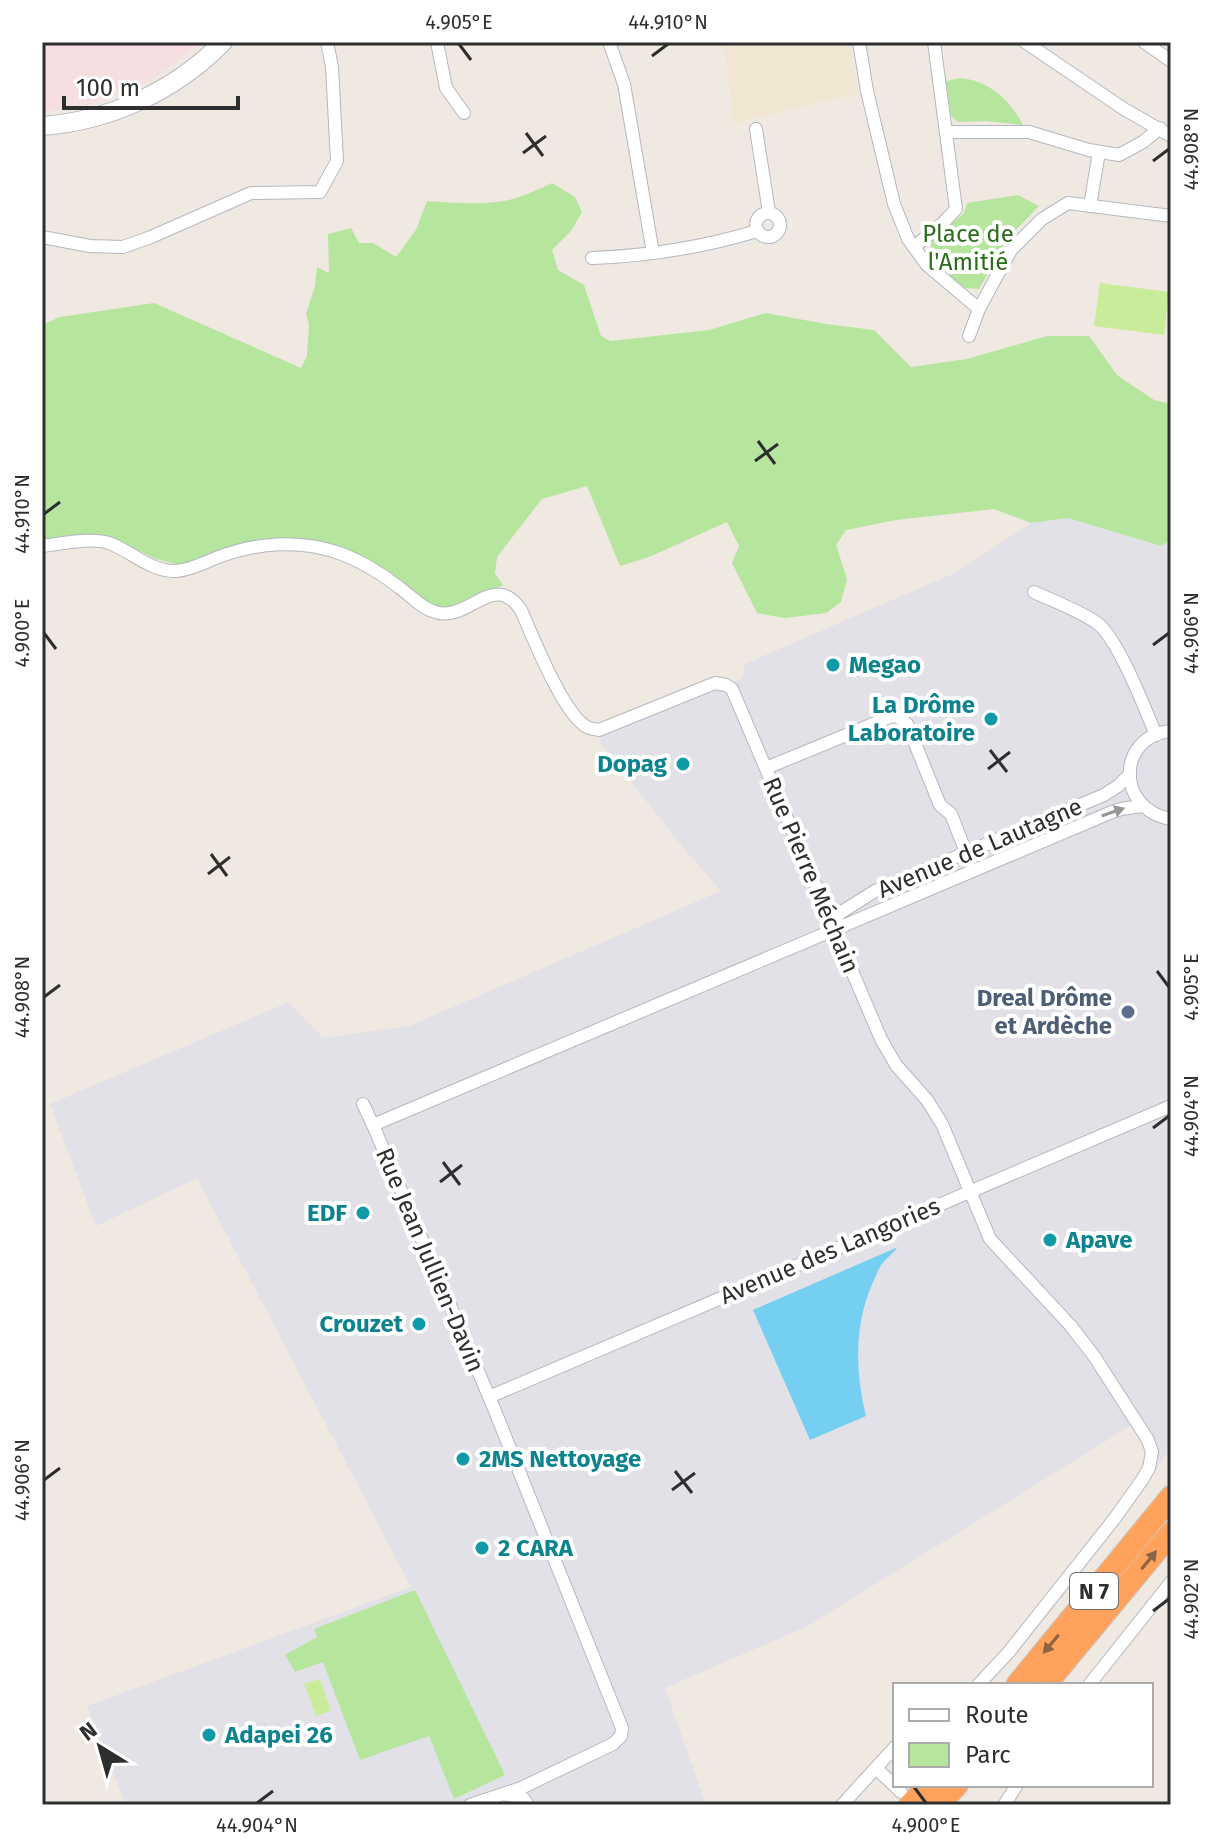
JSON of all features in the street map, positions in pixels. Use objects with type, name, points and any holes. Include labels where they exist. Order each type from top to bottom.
[{"type":"highway","name":"N 7","points":[[1019,1683],[1171,1497]]},
{"type":"highway","name":"N 7","points":[[1047,1683],[1171,1533]]},
{"type":"highway","points":[[906,1798],[925,1787]]},
{"type":"highway","points":[[938,1805],[955,1787]]},
{"type":"main road","points":[[42,126],[95,118],[135,103],[179,79],[223,42]]},
{"type":"street","points":[[42,237],[90,246],[123,247],[251,193],[320,192],[337,161],[332,67],[327,42]]},
{"type":"street","points":[[437,42],[446,88],[464,113]]},
{"type":"street","points":[[609,42],[624,84],[653,253]]},
{"type":"street","points":[[859,42],[867,91],[894,204],[908,239],[927,265],[979,309]]},
{"type":"street","points":[[914,247],[956,209],[934,42]]},
{"type":"street","points":[[1025,42],[1124,109],[1166,132]]},
{"type":"street","points":[[1144,42],[1171,61]]},
{"type":"street","points":[[756,129],[769,212],[779,219],[780,228],[774,236],[764,237],[757,231],[755,222],[761,214],[769,212]]},
{"type":"street","points":[[946,132],[1029,132],[1119,155],[1166,132]]},
{"type":"street","points":[[1090,206],[1099,152]]},
{"type":"street","points":[[969,336],[979,309],[1011,250],[1042,219],[1068,203],[1171,216]]},
{"type":"street","points":[[592,258],[631,257],[757,231]]},
{"type":"street","name":"Rue Pierre Méchain","points":[[42,546],[106,542],[160,569],[175,571],[194,568],[218,557],[254,548],[296,544],[340,554],[362,563],[436,613],[458,612],[487,596],[502,593],[513,598],[521,610],[565,705],[589,729],[599,730],[715,683],[732,689],[881,1039],[896,1065],[927,1100],[942,1124],[990,1239],[1070,1325],[1094,1356],[1148,1440],[1152,1452],[1149,1468],[1115,1518],[1008,1653],[980,1683]]},
{"type":"street","points":[[1034,592],[1086,616],[1106,631],[1119,651],[1156,735]]},
{"type":"street","points":[[766,768],[897,716],[907,724],[940,805],[951,814],[973,870]]},
{"type":"street","points":[[1171,731],[1156,735],[1140,747],[1131,764],[1130,774],[1135,797],[1142,806],[1151,813],[1171,819]]},
{"type":"street","name":"Avenue de Lautagne","points":[[833,926],[840,913],[875,891],[1104,795],[1130,774]]},
{"type":"street","name":"Avenue de Lautagne","points":[[833,926],[1112,812],[1142,806]]},
{"type":"street","name":"Rue Jean Jullien-Davin","points":[[501,1794],[521,1788],[613,1744],[621,1736],[622,1728],[489,1397],[373,1125],[833,926]]},
{"type":"street","points":[[363,1104],[373,1125]]},
{"type":"street","name":"Avenue des Langories","points":[[489,1397],[1171,1106]]},
{"type":"street","points":[[1091,1683],[1171,1582]]},
{"type":"street","points":[[842,1805],[893,1749]]},
{"type":"street","points":[[876,1768],[893,1785]]},
{"type":"street","points":[[1004,1805],[1016,1787]]},
{"type":"street","points":[[470,1805],[501,1794],[523,1798],[528,1805]]},
{"type":"shaded area","points":[[42,42],[202,42],[143,84],[84,107],[42,111]]},
{"type":"shaded area","points":[[724,42],[849,42],[858,93],[734,123]]},
{"type":"shaded area","points":[[1068,518],[1161,546],[1171,540],[1171,1449],[1156,1468],[1158,1452],[1143,1418],[808,1626],[665,1688],[706,1805],[521,1805],[498,1801],[487,1805],[126,1805],[87,1706],[411,1587],[197,1178],[96,1226],[50,1104],[289,1002],[323,1038],[409,1026],[721,891],[600,743],[601,735],[743,678],[745,664],[957,572],[1031,523]]},
{"type":"green space","points":[[960,78],[981,83],[998,93],[1023,125],[958,122],[951,116],[946,81]]},
{"type":"green space","points":[[552,183],[575,197],[582,212],[571,231],[552,250],[558,270],[584,285],[601,336],[610,341],[709,330],[766,313],[874,330],[911,367],[967,359],[1047,336],[1089,336],[1117,375],[1154,400],[1171,404],[1171,540],[1161,546],[1068,518],[1031,523],[994,509],[896,520],[846,530],[836,545],[847,579],[841,602],[826,613],[785,618],[757,613],[732,563],[739,546],[727,522],[649,557],[620,566],[587,486],[542,499],[497,557],[495,573],[503,585],[451,609],[424,601],[312,541],[184,566],[156,559],[121,542],[42,541],[42,325],[60,317],[154,303],[301,368],[307,356],[309,325],[306,314],[317,267],[329,273],[328,234],[351,228],[359,243],[373,243],[396,257],[416,230],[427,201],[504,201]]},
{"type":"green space","name":"Place de l'Amitié","points":[[1018,195],[1039,206],[1008,238],[979,289],[963,288],[930,255],[932,241],[964,213],[967,203]]},
{"type":"green space","points":[[1100,283],[1169,292],[1164,335],[1094,326]]},
{"type":"green space","points":[[415,1590],[505,1775],[454,1799],[429,1736],[360,1760],[323,1662],[295,1672],[285,1655],[317,1637],[314,1629]]},
{"type":"green space","points":[[320,1679],[331,1711],[316,1716],[304,1684]]},
{"type":"water","points":[[898,1247],[880,1267],[862,1315],[858,1365],[866,1416],[810,1440],[753,1310]]},
{"type":"place","name":"Megao","points":[[833,665]]},
{"type":"place","name":"La Drôme Laboratoire","points":[[991,719]]},
{"type":"place","name":"Dopag","points":[[683,764]]},
{"type":"place","name":"Dreal Drôme et Ardèche","points":[[1128,1012]]},
{"type":"place","name":"EDF","points":[[363,1213]]},
{"type":"place","name":"Apave","points":[[1050,1240]]},
{"type":"place","name":"Crouzet","points":[[419,1324]]},
{"type":"place","name":"2MS Nettoyage","points":[[463,1459]]},
{"type":"place","name":"2 CARA","points":[[482,1548]]},
{"type":"place","name":"Adapei 26","points":[[209,1735]]}]
